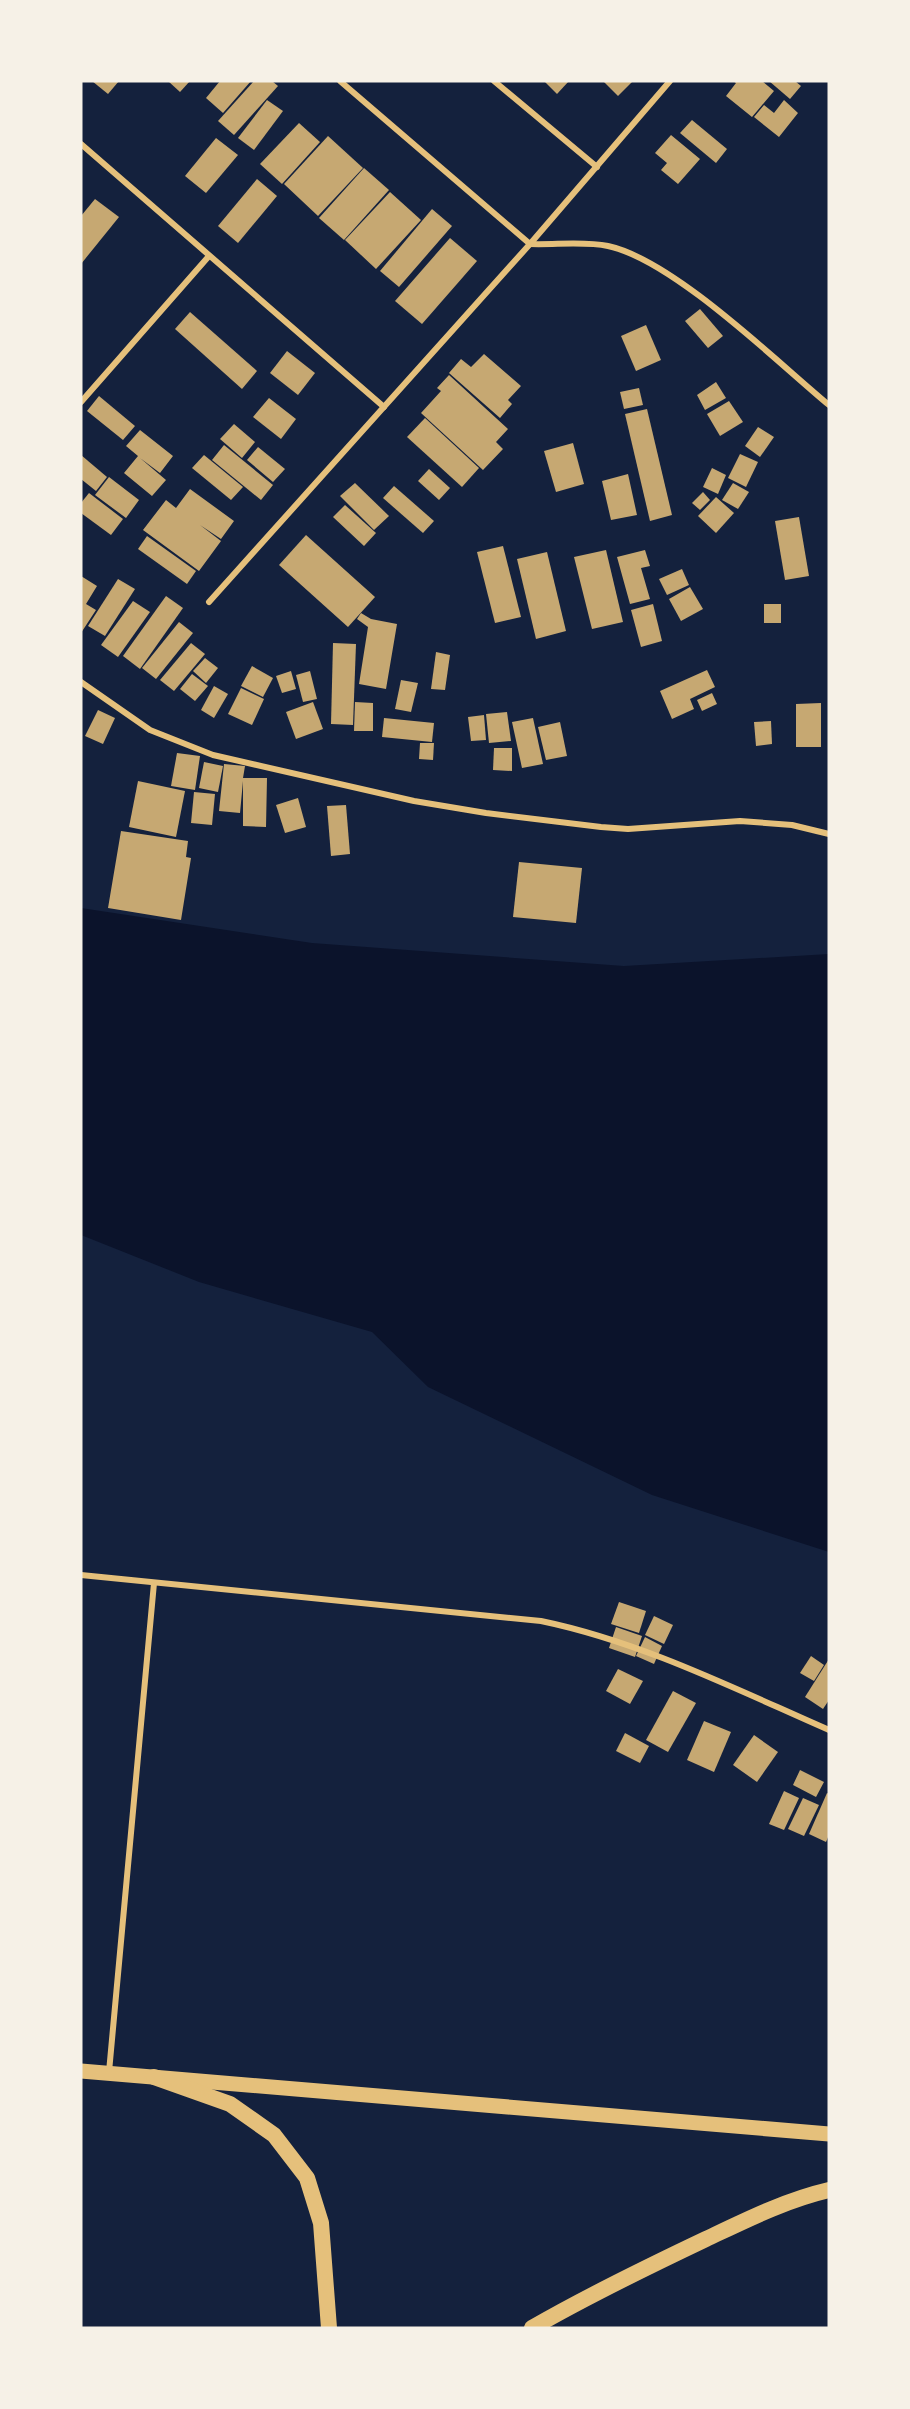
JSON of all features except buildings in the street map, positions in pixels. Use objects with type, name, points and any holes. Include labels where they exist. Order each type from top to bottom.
[{"type":"highway","points":[[154,2077],[230,2104],[274,2135],[307,2178],[321,2223],[329,2328]]},
{"type":"highway","points":[[532,2328],[599,2289],[703,2240],[804,2196],[829,2190]]},
{"type":"main road","points":[[81,2071],[829,2134]]},
{"type":"street","points":[[340,81],[530,244],[608,246],[639,259],[672,277],[829,405]]},
{"type":"street","points":[[494,81],[597,166]]},
{"type":"street","points":[[209,602],[530,244],[670,81]]},
{"type":"street","points":[[81,144],[384,407]]},
{"type":"street","points":[[81,402],[209,256]]},
{"type":"street","points":[[81,682],[150,730],[213,755],[414,801],[486,813],[628,829],[740,821],[767,822],[829,834]]},
{"type":"street","points":[[81,1575],[541,1621],[580,1629],[622,1641],[829,1730]]},
{"type":"street","points":[[108,2073],[154,1582]]},
{"type":"water","points":[[81,908],[312,943],[624,966],[829,954],[829,1552],[652,1495],[428,1387],[372,1332],[199,1282],[81,1235]]}]
